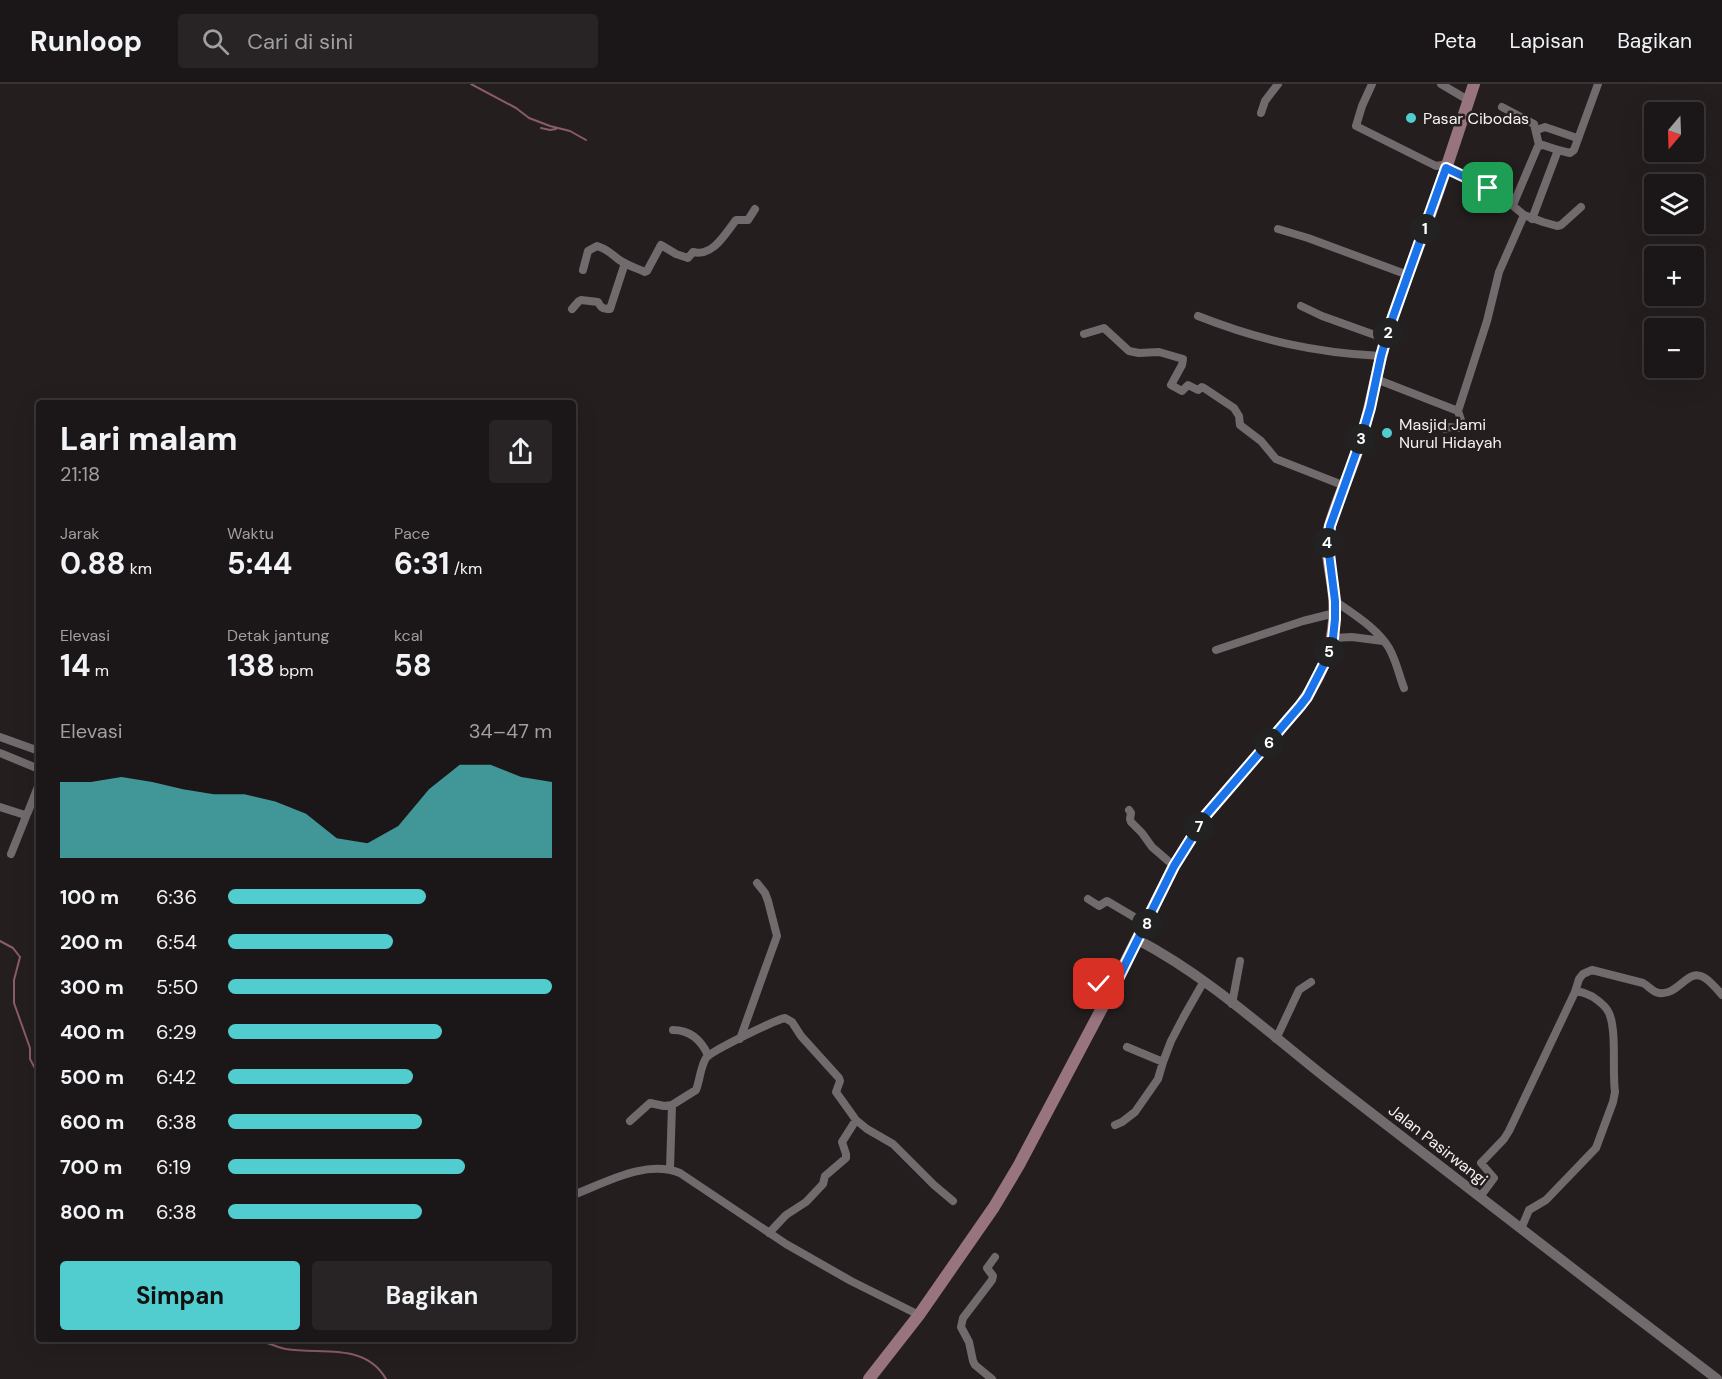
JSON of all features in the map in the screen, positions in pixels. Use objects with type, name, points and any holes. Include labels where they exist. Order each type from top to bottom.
[{"type":"main road","points":[[870,1379],[919,1315],[994,1207],[1019,1165],[1112,991],[1174,866],[1211,808],[1307,697],[1326,660],[1333,638],[1335,607],[1328,536],[1360,442],[1386,339],[1474,84]]},
{"type":"street","points":[[1261,113],[1265,101],[1278,84]]},
{"type":"street","points":[[1372,84],[1356,126],[1436,166],[1447,166],[1495,191],[1528,217],[1559,226],[1581,207]]},
{"type":"street","points":[[1441,84],[1468,100]]},
{"type":"street","points":[[1539,145],[1572,152],[1598,84]]},
{"type":"street","points":[[1502,107],[1534,124],[1539,145],[1513,205]]},
{"type":"street","points":[[1537,130],[1545,127],[1577,138]]},
{"type":"street","points":[[1445,429],[1459,428],[1461,420],[1458,411],[1492,303],[1499,272],[1528,217],[1558,150]]},
{"type":"street","points":[[583,270],[588,251],[597,246],[609,250],[625,263],[647,272],[661,245],[688,258],[693,252],[704,253],[721,240],[736,220],[748,220],[755,209]]},
{"type":"street","points":[[1278,229],[1408,275]]},
{"type":"street","points":[[573,309],[581,300],[598,302],[603,309],[610,309],[625,263]]},
{"type":"street","points":[[1301,306],[1386,339]]},
{"type":"street","points":[[1198,316],[1232,329],[1300,347],[1381,356]]},
{"type":"street","points":[[1083,334],[1104,327],[1129,351],[1159,352],[1183,359],[1171,385],[1182,391],[1188,384],[1198,390],[1202,387],[1234,408],[1239,416],[1240,425],[1266,446],[1276,459],[1344,486]]},
{"type":"street","points":[[1376,379],[1458,411]]},
{"type":"street","points":[[1216,650],[1312,618],[1335,607],[1360,619],[1390,649],[1404,688]]},
{"type":"street","points":[[1333,638],[1352,637],[1383,641]]},
{"type":"street","points":[[0,737],[36,750]]},
{"type":"street","points":[[0,753],[36,768]]},
{"type":"street","points":[[11,854],[36,792]]},
{"type":"street","points":[[0,807],[22,816],[27,814]]},
{"type":"street","points":[[1129,810],[1131,822],[1152,847],[1174,866]]},
{"type":"street","points":[[740,1039],[777,936],[765,893],[757,883]]},
{"type":"street","points":[[1088,899],[1099,906],[1107,901],[1146,924]]},
{"type":"street","name":"Jalan Pasirwangi","points":[[1138,940],[1168,955],[1204,981],[1717,1379]]},
{"type":"street","points":[[1232,1004],[1240,961]]},
{"type":"street","points":[[1480,1197],[1494,1178],[1481,1163],[1509,1131],[1583,974],[1592,970],[1642,983],[1654,992],[1660,993],[1674,990],[1689,977],[1698,975],[1706,979],[1722,994]]},
{"type":"street","points":[[1085,974],[1112,991]]},
{"type":"street","points":[[1114,1125],[1126,1120],[1138,1109],[1160,1077],[1163,1062],[1183,1018],[1204,981]]},
{"type":"street","points":[[1276,1039],[1299,990],[1311,982]]},
{"type":"street","points":[[1521,1229],[1529,1210],[1546,1200],[1596,1148],[1613,1102],[1615,1092],[1612,1027],[1609,1013],[1606,1007],[1590,996],[1580,991],[1575,992]]},
{"type":"street","points":[[630,1121],[650,1103],[672,1105],[696,1090],[708,1055],[782,1019],[791,1020],[801,1036],[839,1078],[836,1092],[856,1120],[867,1130],[893,1144],[933,1185],[953,1201]]},
{"type":"street","points":[[673,1030],[695,1036],[703,1044],[708,1055]]},
{"type":"street","points":[[1127,1047],[1163,1062]]},
{"type":"street","points":[[670,1169],[672,1105]]},
{"type":"street","points":[[769,1233],[784,1217],[806,1202],[823,1184],[825,1176],[846,1158],[842,1142],[856,1120]]},
{"type":"street","points":[[576,1194],[624,1174],[670,1169],[680,1173],[769,1233],[843,1276],[919,1315]]},
{"type":"street","points":[[992,1379],[973,1361],[969,1342],[961,1327],[963,1318],[992,1280],[993,1276],[987,1268],[995,1257]]},
{"type":"waterway","points":[[471,84],[516,108],[529,118],[570,131],[586,140]]},
{"type":"waterway","points":[[541,128],[556,129]]},
{"type":"waterway","points":[[0,941],[13,948],[20,957],[14,980],[14,1003],[30,1048],[30,1059],[36,1070]]},
{"type":"waterway","points":[[265,1342],[286,1349],[341,1352],[354,1355],[377,1367],[386,1379]]},
{"type":"place","name":"Pasar Cibodas","points":[[1411,118]]},
{"type":"place","name":"Masjid Jami Nurul Hidayah","points":[[1387,433]]},
{"type":"route","points":[[1099,984],[1112,991],[1174,866],[1211,808],[1300,706],[1320,672],[1330,651],[1334,628],[1335,601],[1328,546],[1330,526],[1360,442],[1389,328],[1446,168],[1488,188]]}]
